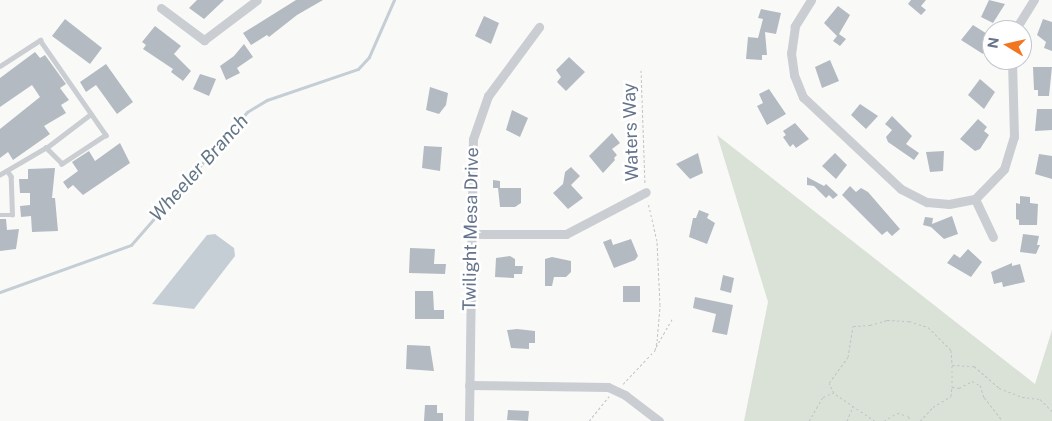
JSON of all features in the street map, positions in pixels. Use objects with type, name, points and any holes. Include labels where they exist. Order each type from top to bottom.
[{"type":"street","points":[[161,8],[204,40],[257,0]]},
{"type":"street","points":[[811,0],[795,26],[791,53],[798,88],[811,106],[908,194],[938,204],[975,199],[998,178],[1012,150],[1012,70]]},
{"type":"street","points":[[1021,20],[1034,0]]},
{"type":"street","name":"Twilight Mesa Drive","points":[[469,421],[471,151],[479,115],[492,88],[539,27]]},
{"type":"street","points":[[470,234],[566,234],[646,192]]},
{"type":"street","points":[[975,199],[993,237]]},
{"type":"street","points":[[469,386],[616,389],[659,421]]},
{"type":"lane","points":[[0,66],[40,40],[106,135],[62,164],[46,148]]},
{"type":"lane","points":[[0,175],[46,148],[91,114]]},
{"type":"lane","points":[[0,215],[12,215],[11,178],[7,171]]},
{"type":"path","name":"Waters Way","points":[[641,70],[646,192],[657,241],[660,320],[655,350]]},
{"type":"path","points":[[589,421],[616,389],[655,350],[672,319]]},
{"type":"path","points":[[875,421],[834,393],[829,383],[848,357],[850,332],[855,324],[870,325],[887,320],[920,323],[947,344],[951,350],[951,396],[933,407],[920,421]]},
{"type":"path","points":[[952,365],[974,366],[999,388],[1022,397],[1040,399],[1052,411]]},
{"type":"path","points":[[952,387],[959,388],[972,381],[980,385],[984,397],[1003,421]]},
{"type":"path","points":[[809,421],[823,397],[834,393]]},
{"type":"path","points":[[847,421],[854,405]]},
{"type":"path","points":[[884,421],[898,413],[908,416],[911,421]]},
{"type":"shaded area","points":[[717,135],[1035,384],[1052,330],[1052,421],[744,421],[768,302]]},
{"type":"shaded area","points":[[215,234],[234,248],[235,256],[194,309],[152,304],[207,235]]},
{"type":"building","points":[[197,0],[224,0],[204,19],[189,8]]},
{"type":"building","points":[[296,0],[323,0],[297,15],[269,37],[267,35],[251,45],[243,33]]},
{"type":"building","points":[[911,0],[926,0],[921,6],[926,10],[921,15],[908,4]]},
{"type":"building","points":[[989,0],[1005,4],[995,20],[987,20],[981,17]]},
{"type":"building","points":[[838,6],[850,15],[839,34],[846,39],[840,46],[833,41],[837,36],[824,23]]},
{"type":"building","points":[[761,9],[781,13],[776,34],[765,32],[767,55],[762,55],[762,60],[746,59],[748,37],[758,38],[763,19],[758,18]]},
{"type":"building","points":[[484,16],[499,23],[491,44],[475,36]]},
{"type":"building","points":[[65,19],[102,48],[90,64],[52,36]]},
{"type":"building","points":[[1043,19],[1052,22],[1052,51],[1044,48],[1046,42],[1037,35]]},
{"type":"building","points":[[973,25],[982,31],[982,53],[961,40]]},
{"type":"building","points":[[155,26],[181,46],[174,54],[191,71],[183,81],[171,72],[173,69],[143,49],[146,45],[142,42]]},
{"type":"building","points":[[244,44],[253,57],[237,68],[240,73],[226,80],[220,66],[234,56]]},
{"type":"building","points":[[35,52],[40,58],[45,55],[66,84],[60,88],[69,100],[61,105],[66,113],[44,126],[50,134],[13,160],[8,152],[0,158],[0,129],[40,97],[32,85],[0,107],[0,78]]},
{"type":"building","points":[[569,57],[585,72],[566,91],[557,82],[561,77],[556,70]]},
{"type":"building","points":[[830,60],[839,81],[822,88],[815,67]]},
{"type":"building","points":[[106,64],[133,102],[117,114],[96,85],[86,92],[80,82]]},
{"type":"building","points":[[1033,67],[1052,67],[1049,96],[1038,96],[1038,90],[1034,90]]},
{"type":"building","points":[[200,74],[216,79],[209,96],[193,89]]},
{"type":"building","points":[[980,79],[995,92],[984,109],[968,95]]},
{"type":"building","points":[[430,87],[448,93],[446,105],[439,114],[426,110]]},
{"type":"building","points":[[769,89],[786,114],[767,125],[757,106],[763,103],[759,94]]},
{"type":"building","points":[[860,104],[878,116],[866,129],[851,115]]},
{"type":"building","points":[[1037,109],[1052,109],[1052,130],[1035,131]]},
{"type":"building","points":[[512,110],[528,118],[520,137],[506,130]]},
{"type":"building","points":[[892,116],[912,136],[906,144],[919,153],[914,160],[888,142],[886,137],[892,130],[885,124]]},
{"type":"building","points":[[978,119],[987,127],[984,131],[989,135],[980,149],[975,151],[960,139]]},
{"type":"building","points":[[795,123],[809,139],[796,148],[793,144],[790,147],[783,137],[786,135],[783,131]]},
{"type":"building","points":[[612,133],[620,143],[612,149],[617,155],[614,158],[615,160],[603,173],[589,156]]},
{"type":"building","points":[[120,143],[130,163],[83,195],[73,185],[68,189],[63,182],[78,171],[72,162],[89,151],[95,161]]},
{"type":"building","points":[[424,146],[442,147],[440,171],[422,168]]},
{"type":"building","points":[[944,151],[943,171],[930,172],[926,152]]},
{"type":"building","points":[[698,153],[703,173],[690,179],[676,164]]},
{"type":"building","points":[[835,153],[847,165],[836,179],[822,166]]},
{"type":"building","points":[[1039,154],[1052,156],[1052,179],[1035,174]]},
{"type":"building","points":[[571,167],[580,176],[571,185],[583,198],[568,209],[553,193],[563,184],[565,172]]},
{"type":"building","points":[[55,168],[52,198],[55,198],[58,231],[32,232],[31,216],[21,217],[20,206],[30,205],[30,193],[20,193],[19,179],[28,179],[28,169]]},
{"type":"building","points":[[807,177],[824,186],[826,184],[838,195],[833,199],[829,195],[826,198],[814,186],[807,185]]},
{"type":"building","points":[[493,180],[500,181],[500,188],[521,188],[521,203],[515,207],[500,207],[498,188],[493,188]]},
{"type":"building","points":[[850,186],[856,192],[861,188],[868,192],[900,229],[892,236],[887,231],[882,235],[842,195]]},
{"type":"building","points":[[1020,196],[1030,197],[1030,203],[1038,204],[1037,225],[1019,225],[1019,220],[1016,219],[1016,203],[1020,204]]},
{"type":"building","points":[[699,210],[709,214],[707,218],[715,223],[707,244],[689,237],[693,218],[696,218]]},
{"type":"building","points":[[952,216],[958,234],[944,239],[931,227],[923,225],[925,217],[933,218],[932,224]]},
{"type":"building","points":[[0,219],[6,219],[7,230],[19,229],[16,249],[0,251]]},
{"type":"building","points":[[1023,234],[1039,236],[1037,245],[1040,245],[1036,254],[1020,252]]},
{"type":"building","points":[[611,239],[613,245],[631,239],[638,256],[635,260],[614,268],[603,242]]},
{"type":"building","points":[[410,248],[435,249],[434,264],[446,264],[445,274],[409,273]]},
{"type":"building","points":[[968,249],[982,262],[971,277],[947,263],[954,254],[960,258]]},
{"type":"building","points":[[510,256],[515,259],[515,266],[523,266],[522,274],[514,274],[514,278],[495,277],[496,258]]},
{"type":"building","points":[[552,257],[571,261],[571,272],[566,277],[554,277],[552,286],[545,286],[545,259]]},
{"type":"building","points":[[1012,263],[1012,266],[1020,264],[1025,282],[1003,287],[1002,282],[994,284],[991,272]]},
{"type":"building","points":[[723,275],[734,278],[731,293],[720,290]]},
{"type":"building","points":[[623,286],[640,286],[640,302],[623,302]]},
{"type":"building","points":[[415,291],[433,291],[434,310],[444,310],[444,319],[415,319]]},
{"type":"building","points":[[695,297],[733,305],[727,335],[712,332],[716,314],[693,308]]},
{"type":"building","points":[[507,330],[535,331],[535,343],[529,343],[529,349],[511,348]]},
{"type":"building","points":[[407,345],[430,346],[434,371],[406,369]]},
{"type":"building","points":[[425,405],[437,405],[437,413],[443,413],[443,421],[424,421]]},
{"type":"building","points":[[508,410],[529,411],[528,421],[507,420]]},
{"type":"waterway","name":"Wheeler Branch","points":[[0,292],[131,245],[247,112],[267,100],[358,69],[369,57],[394,0]]}]
